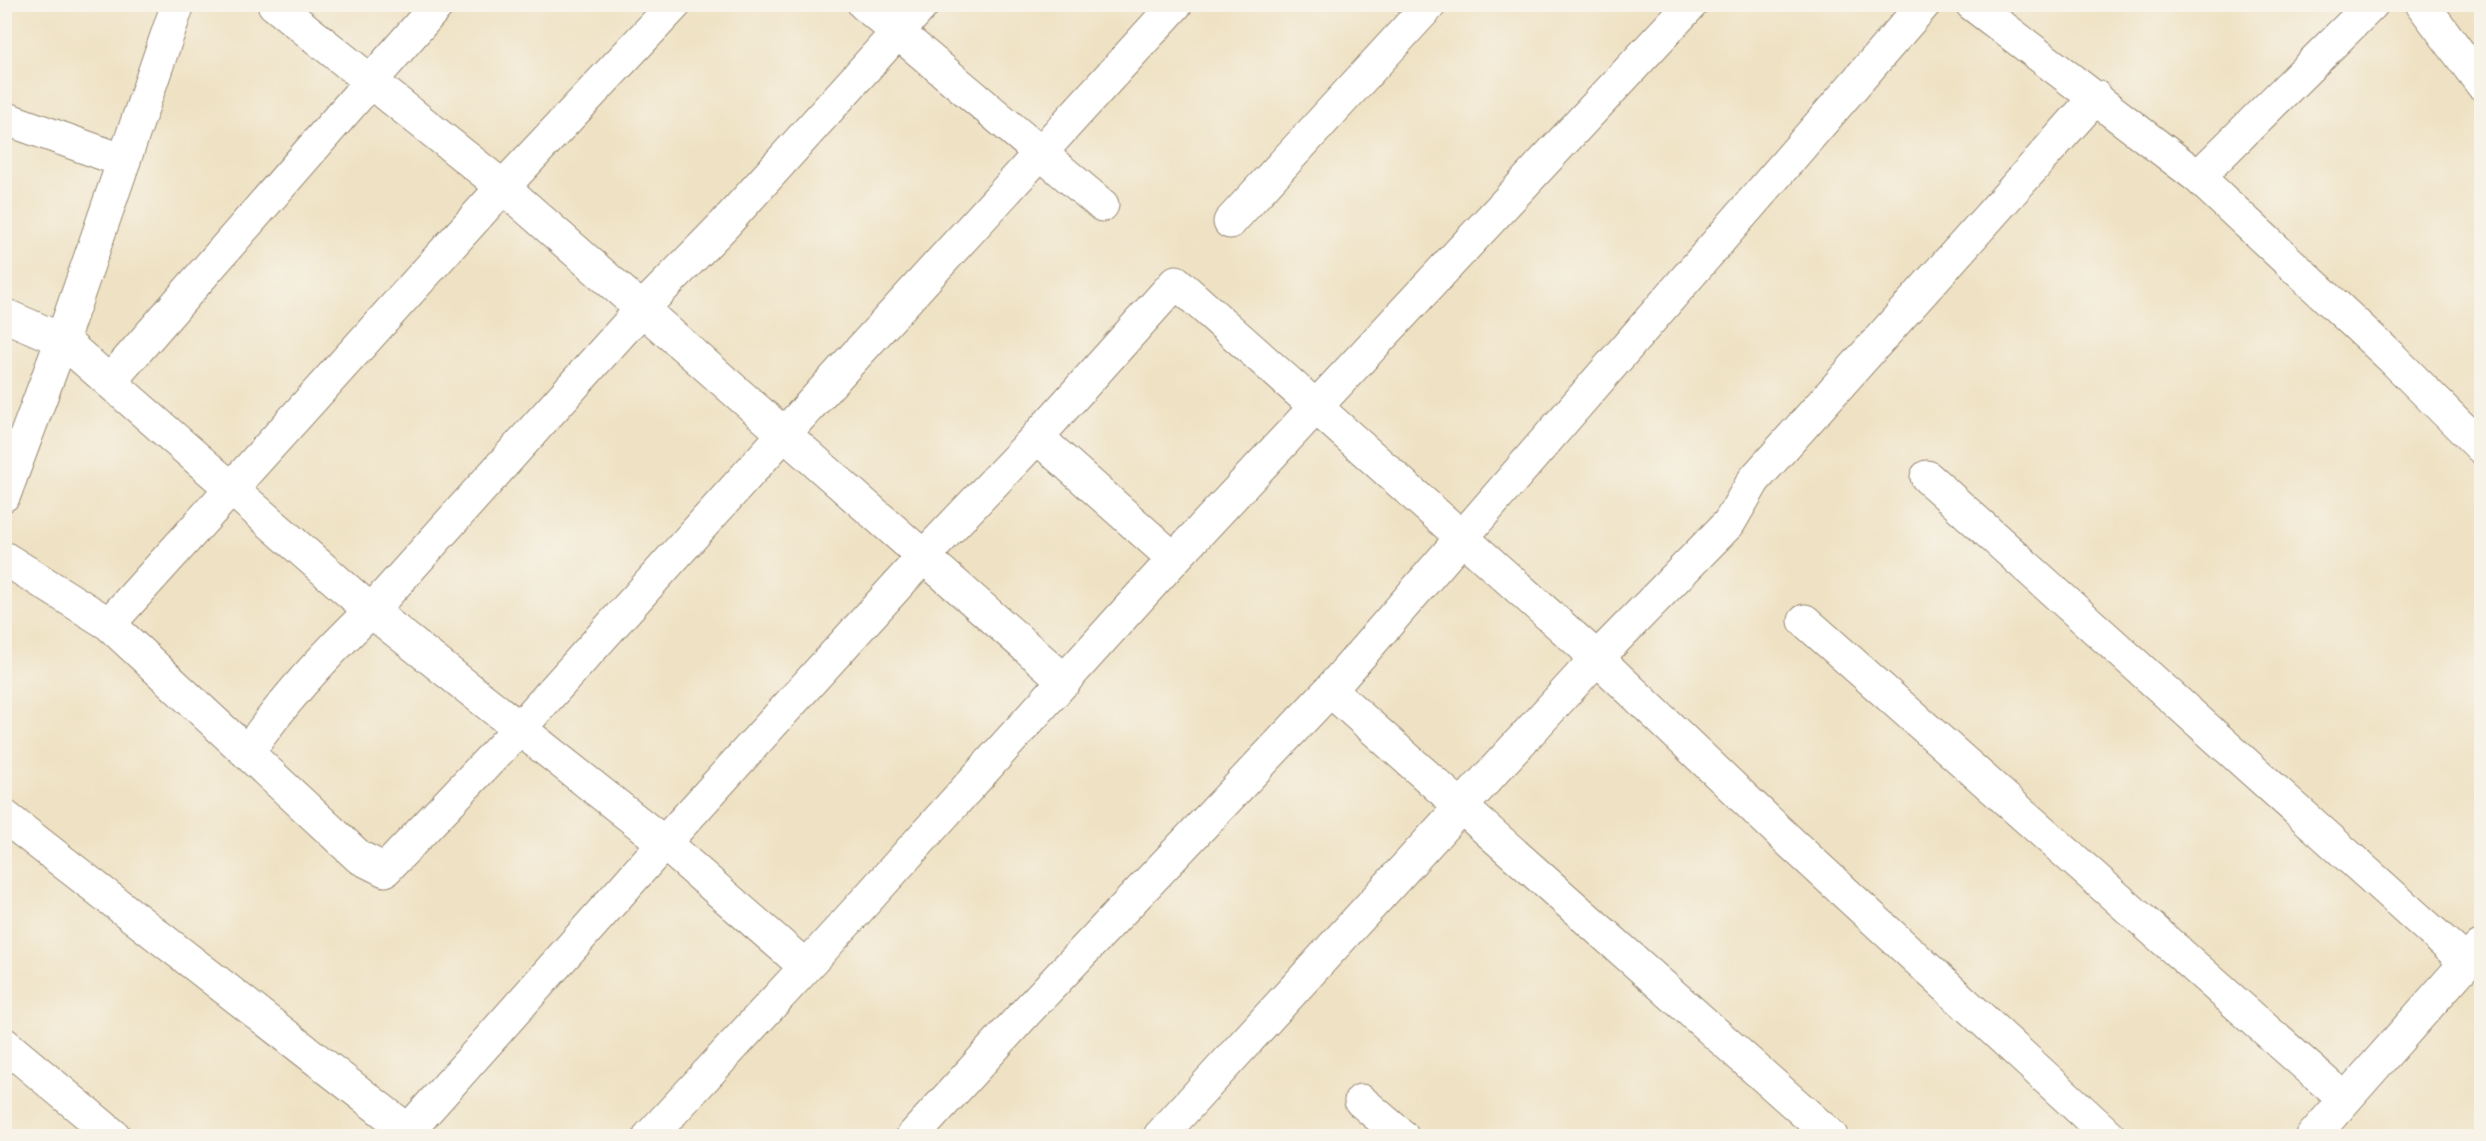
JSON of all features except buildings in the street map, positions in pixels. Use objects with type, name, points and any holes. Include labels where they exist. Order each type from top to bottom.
[{"type":"street","points":[[274,4],[503,187],[1065,681]]},
{"type":"street","points":[[110,381],[438,4]]},
{"type":"street","points":[[109,624],[503,187],[675,4]]},
{"type":"street","points":[[864,4],[1102,205]]},
{"type":"street","points":[[248,752],[265,726],[329,652],[371,610],[642,309],[724,225],[923,4]]},
{"type":"street","points":[[4,558],[109,624],[359,857],[385,870],[519,729],[1176,4]]},
{"type":"street","points":[[650,1137],[1174,559],[1691,4]]},
{"type":"street","points":[[913,1137],[1026,1012],[1330,690],[1924,4]]},
{"type":"street","points":[[2198,177],[2372,4]]},
{"type":"street","points":[[2421,4],[2481,84]]},
{"type":"street","points":[[1974,5],[2198,177],[2392,358],[2481,448]]},
{"type":"street","points":[[5,493],[62,340],[124,161],[171,7]]},
{"type":"street","points":[[1230,222],[1417,9]]},
{"type":"street","points":[[1160,1137],[1461,806],[1598,658],[1728,523],[1754,480],[2096,97]]},
{"type":"street","points":[[4,117],[124,161]]},
{"type":"street","points":[[4,816],[411,1134],[664,843],[923,557],[1037,437],[1176,282],[1598,658],[1788,840],[2109,1137]]},
{"type":"street","points":[[4,315],[62,340],[371,610],[664,843],[806,967]]},
{"type":"street","points":[[1037,437],[1174,559]]},
{"type":"street","points":[[1928,477],[2474,954],[2313,1137]]},
{"type":"street","points":[[1805,621],[2345,1100]]},
{"type":"street","points":[[1330,690],[1831,1137]]},
{"type":"street","points":[[4,1044],[114,1137]]},
{"type":"street","points":[[1361,1101],[1402,1137]]}]
